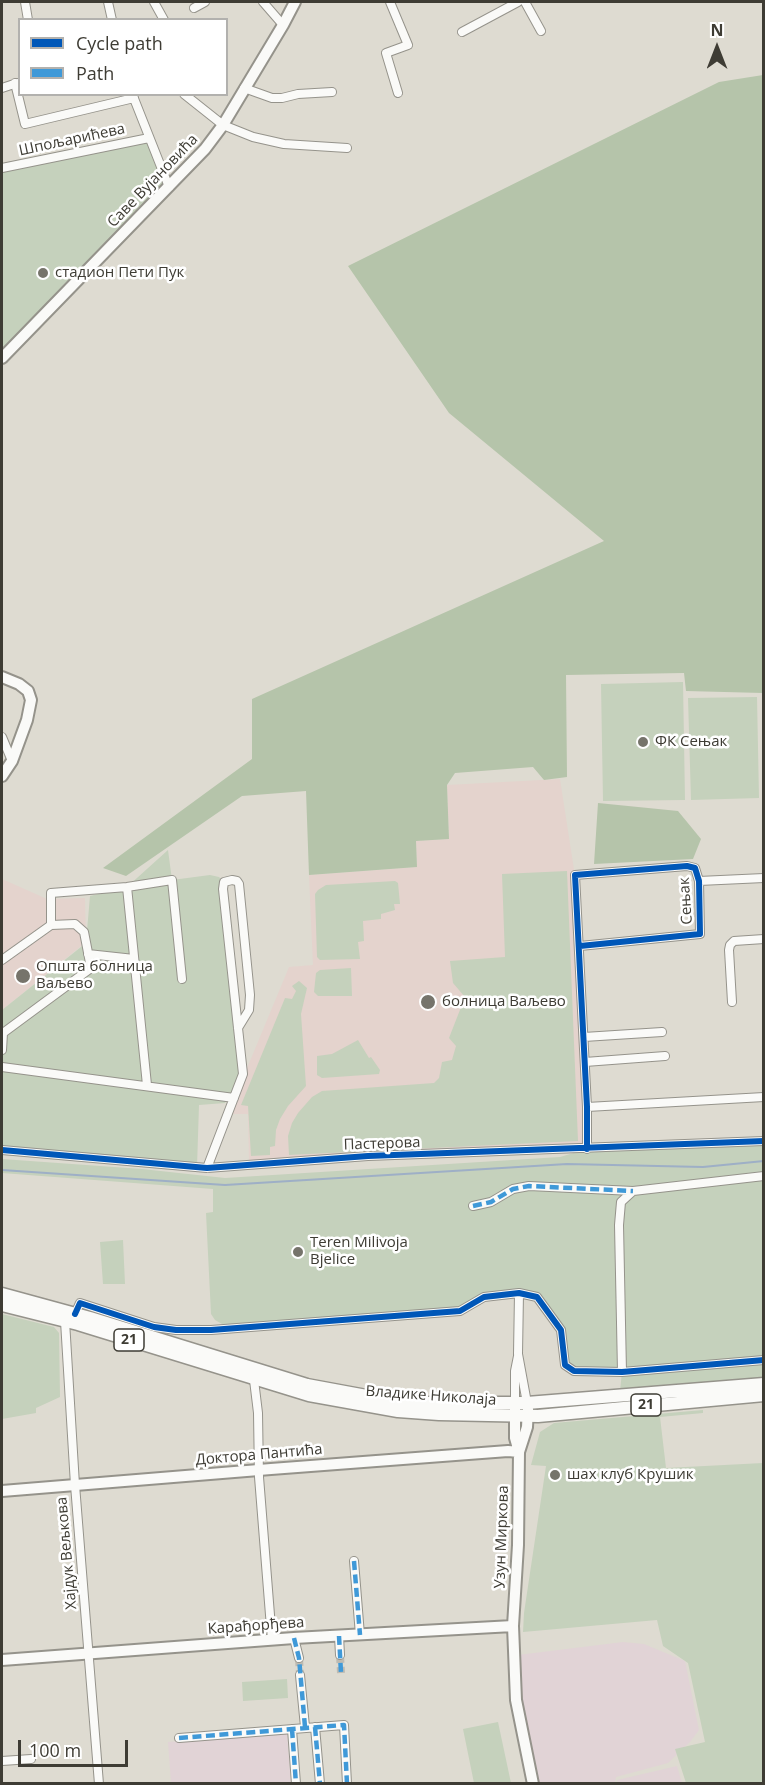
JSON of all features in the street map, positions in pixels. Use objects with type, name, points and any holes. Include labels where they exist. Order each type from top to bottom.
[{"type":"main road","name":"Владике Николаја","points":[[2,1294],[73,1313],[253,1370],[340,1392],[422,1403],[522,1410],[764,1384]]},
{"type":"main road","name":"Владике Николаја","points":[[2,1305],[73,1313],[254,1380],[309,1395],[374,1408],[431,1414],[764,1395]]},
{"type":"street","points":[[25,2],[28,18]]},
{"type":"street","points":[[108,2],[112,18]]},
{"type":"street","points":[[154,2],[163,18]]},
{"type":"street","points":[[194,8],[205,2]]},
{"type":"street","points":[[263,2],[283,25]]},
{"type":"street","name":"Саве Вујановића","points":[[2,358],[205,149],[223,125],[295,2]]},
{"type":"street","points":[[390,2],[408,45],[386,53],[398,93]]},
{"type":"street","points":[[462,32],[518,2]]},
{"type":"street","points":[[525,2],[541,31]]},
{"type":"street","points":[[2,88],[17,83]]},
{"type":"street","points":[[244,88],[272,98],[332,92]]},
{"type":"street","points":[[20,96],[26,124],[134,96],[169,188]]},
{"type":"street","points":[[187,96],[223,125],[268,142],[315,147],[347,147]]},
{"type":"street","name":"Шпољарићева","points":[[2,168],[149,138]]},
{"type":"street","points":[[2,677],[19,684],[28,691],[31,700],[27,720],[12,760],[2,776]]},
{"type":"street","points":[[2,737],[12,760]]},
{"type":"street","name":"Сењак","points":[[687,866],[695,868],[699,881],[700,930],[697,936],[580,946],[575,876],[687,866]]},
{"type":"street","name":"Сењак","points":[[699,881],[764,878]]},
{"type":"street","points":[[51,925],[51,893],[127,887],[172,880],[182,979]]},
{"type":"street","points":[[207,1168],[243,1074],[238,1028],[223,884],[232,880],[238,884],[250,995],[249,1010],[238,1028]]},
{"type":"street","points":[[127,887],[147,1085]]},
{"type":"street","points":[[2,960],[51,925],[75,924],[84,932],[91,968],[3,1033],[2,1050]]},
{"type":"street","points":[[732,1002],[729,950],[734,941],[764,939]]},
{"type":"street","points":[[580,946],[587,1149]]},
{"type":"street","points":[[88,954],[134,959]]},
{"type":"street","points":[[584,1037],[662,1032]]},
{"type":"street","points":[[585,1062],[665,1056]]},
{"type":"street","points":[[2,1067],[234,1098]]},
{"type":"street","points":[[587,1107],[764,1097]]},
{"type":"street","name":"Пастерова","points":[[2,1150],[207,1168],[368,1156],[764,1141]]},
{"type":"street","points":[[473,1206],[491,1203],[513,1189],[529,1186],[591,1191],[633,1191],[764,1176]]},
{"type":"street","points":[[622,1372],[619,1226],[621,1203],[633,1191]]},
{"type":"street","points":[[73,1313],[176,1330],[271,1326],[460,1311],[484,1297],[519,1293],[537,1298],[561,1330],[565,1365],[574,1371],[622,1372],[764,1360]]},
{"type":"street","name":"Узун Миркова","points":[[519,1293],[518,1354],[526,1432],[519,1452],[518,1545],[513,1626],[516,1700],[533,1784]]},
{"type":"street","name":"Хајдук Вељкова","points":[[73,1313],[75,1485],[99,1784]]},
{"type":"street","points":[[518,1354],[515,1371],[522,1410]]},
{"type":"street","points":[[254,1380],[258,1413],[258,1470],[272,1640]]},
{"type":"street","name":"Доктора Пантића","points":[[2,1491],[508,1451],[519,1452]]},
{"type":"street","points":[[354,1561],[360,1635]]},
{"type":"street","name":"Карађорђева","points":[[2,1660],[294,1638],[513,1626]]},
{"type":"street","points":[[339,1636],[340,1655]]},
{"type":"street","points":[[294,1638],[298,1658]]},
{"type":"street","points":[[300,1675],[305,1727]]},
{"type":"street","points":[[179,1738],[344,1725],[347,1784]]},
{"type":"street","points":[[315,1726],[320,1784]]},
{"type":"street","points":[[292,1728],[296,1784]]},
{"type":"street","points":[[2,1761],[31,1759]]},
{"type":"shaded area","name":"болница Ваљево","points":[[560,779],[575,876],[587,1149],[249,1164],[248,1114],[228,1114],[289,967],[313,965],[309,875],[417,867],[416,841],[449,839],[447,785]]},
{"type":"shaded area","name":"Општа болница Ваљево","points":[[2,879],[47,899],[85,898],[86,942],[2,1010]]},
{"type":"shaded area","points":[[623,1642],[644,1644],[685,1661],[699,1730],[668,1763],[616,1777],[615,1783],[538,1783],[526,1737],[518,1655]]},
{"type":"shaded area","points":[[287,1732],[291,1783],[171,1783],[168,1742]]},
{"type":"shaded area","points":[[677,1766],[682,1783],[617,1783],[617,1780]]},
{"type":"green space","points":[[763,75],[763,693],[686,691],[684,673],[566,675],[567,777],[544,780],[533,767],[455,773],[447,785],[449,839],[416,841],[417,867],[309,875],[306,791],[242,796],[126,876],[103,868],[252,759],[252,699],[604,541],[449,413],[348,266],[719,82]]},
{"type":"green space","name":"стадион Пети Пук","points":[[149,138],[169,187],[2,358],[2,168]]},
{"type":"green space","name":"ФК Сењак","points":[[683,682],[685,800],[603,801],[601,684]]},
{"type":"green space","points":[[757,697],[759,798],[691,800],[688,698]]},
{"type":"green space","points":[[598,803],[678,811],[701,839],[693,859],[594,864]]},
{"type":"green space","points":[[168,850],[172,880],[210,875],[219,877],[224,882],[243,1074],[225,1103],[199,1105],[197,1167],[2,1150],[2,1010],[86,943],[90,896],[127,887]]},
{"type":"green space","points":[[567,871],[578,1141],[289,1155],[288,1136],[292,1123],[312,1097],[322,1091],[434,1083],[439,1078],[442,1062],[452,1060],[456,1046],[449,1038],[465,997],[453,983],[450,961],[505,957],[502,874]]},
{"type":"green space","points":[[395,881],[398,883],[400,904],[394,904],[395,910],[381,914],[381,919],[363,921],[364,941],[358,942],[360,959],[320,960],[317,957],[315,894],[318,890],[326,885]]},
{"type":"green space","points":[[351,968],[352,996],[318,996],[314,992],[316,973],[320,970]]},
{"type":"green space","points":[[299,981],[307,988],[301,1014],[306,1086],[280,1119],[276,1130],[275,1146],[270,1147],[270,1155],[251,1156],[248,1106],[241,1105],[285,998],[292,999],[296,991],[292,986]]},
{"type":"green space","points":[[358,1040],[380,1070],[379,1074],[322,1078],[317,1075],[317,1056],[332,1054]]},
{"type":"green space","points":[[763,1141],[763,1380],[620,1391],[622,1372],[574,1371],[565,1365],[561,1330],[537,1298],[519,1293],[484,1297],[460,1311],[229,1328],[215,1320],[211,1314],[206,1213],[213,1212],[213,1189],[2,1173],[2,1159],[142,1169],[225,1178],[560,1157],[587,1149]]},
{"type":"green space","points":[[123,1240],[125,1284],[103,1284],[100,1242]]},
{"type":"green space","points":[[2,1314],[54,1327],[59,1333],[60,1397],[36,1408],[36,1413],[2,1419]]},
{"type":"green space","points":[[703,1410],[703,1413],[660,1417],[666,1468],[763,1463],[763,1783],[686,1783],[675,1749],[705,1742],[688,1663],[663,1646],[657,1620],[523,1632],[546,1466],[531,1465],[540,1432],[554,1423]]},
{"type":"green space","points":[[287,1679],[288,1698],[243,1701],[242,1682]]},
{"type":"green space","points":[[498,1722],[511,1783],[474,1783],[463,1729]]},
{"type":"waterway","points":[[2,1170],[225,1185],[567,1164],[703,1167],[764,1161]]},
{"type":"tunnel","points":[[340,1655],[341,1673]]},
{"type":"tunnel","points":[[299,1658],[300,1675]]},
{"type":"marked path","points":[[473,1206],[491,1202],[513,1189],[529,1186],[633,1191]]},
{"type":"marked path","points":[[354,1561],[360,1635]]},
{"type":"marked path","points":[[339,1636],[341,1673]]},
{"type":"marked path","points":[[294,1638],[299,1658],[305,1727]]},
{"type":"marked path","points":[[179,1738],[344,1725],[347,1784]]},
{"type":"marked path","points":[[315,1727],[320,1784]]},
{"type":"marked path","points":[[292,1729],[296,1784]]},
{"type":"cycle path","points":[[580,946],[700,934],[699,881],[695,868],[687,866],[575,875],[587,1107],[587,1149]]},
{"type":"cycle path","points":[[2,1150],[207,1168],[368,1156],[764,1141]]},
{"type":"cycle path","points":[[75,1314],[80,1303],[154,1327],[176,1330],[211,1330],[460,1311],[484,1297],[519,1293],[537,1297],[561,1330],[565,1365],[574,1371],[622,1372],[764,1360]]},
{"type":"place","name":"стадион Пети Пук","points":[[43,273]]},
{"type":"place","name":"ФК Сењак","points":[[643,742]]},
{"type":"place","name":"Општа болница Ваљево","points":[[23,976]]},
{"type":"place","name":"болница Ваљево","points":[[428,1002]]},
{"type":"place","name":"Teren Milivoja Bjelice","points":[[298,1252]]},
{"type":"place","name":"шах клуб Крушик","points":[[555,1475]]}]
